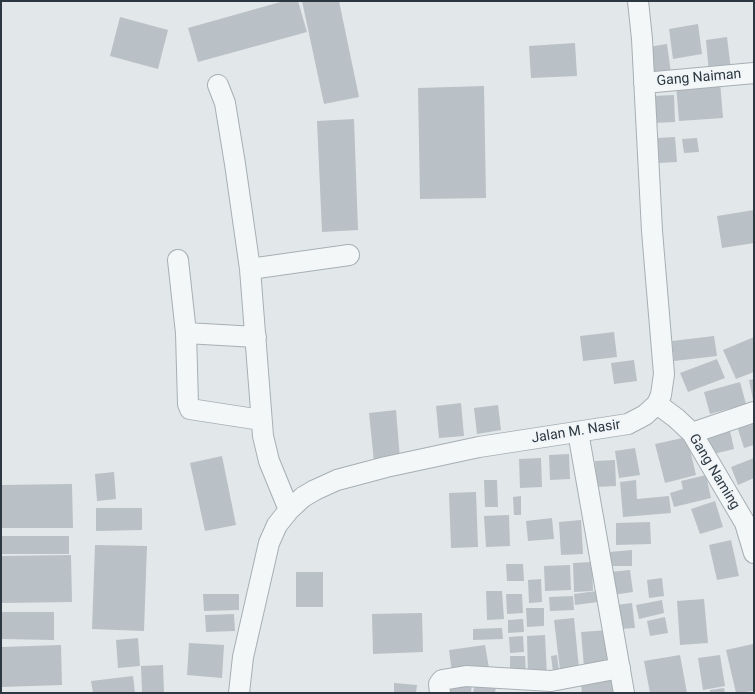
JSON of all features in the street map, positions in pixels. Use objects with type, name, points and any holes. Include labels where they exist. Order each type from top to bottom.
[{"type":"street","points":[[638,1],[642,39],[652,231],[664,374],[661,394],[657,404]]},
{"type":"street","name":"Gang Naiman","points":[[644,83],[754,73]]},
{"type":"street","points":[[218,85],[225,103],[236,164],[250,269],[263,436],[269,461],[289,510]]},
{"type":"street","points":[[250,269],[349,255]]},
{"type":"street","points":[[178,260],[186,333],[188,404],[190,409],[261,420]]},
{"type":"street","points":[[186,333],[256,337]]},
{"type":"street","name":"Jalan M. Nasir","points":[[239,693],[243,657],[269,543],[277,525],[289,510],[304,497],[337,480],[370,471],[479,447],[628,424],[646,415],[657,404]]},
{"type":"street","name":"Gang Naming","points":[[657,404],[692,433],[745,523],[754,553]]},
{"type":"street","points":[[692,433],[754,412]]},
{"type":"street","points":[[578,432],[624,693]]},
{"type":"street","points":[[440,693],[439,684],[442,680],[466,676],[551,681],[620,668]]},
{"type":"building","points":[[284,1],[298,1],[307,32],[198,62],[188,28]]},
{"type":"building","points":[[302,1],[339,1],[359,97],[324,104]]},
{"type":"building","points":[[120,17],[168,30],[158,69],[110,56]]},
{"type":"building","points":[[698,24],[702,54],[673,59],[669,29]]},
{"type":"building","points":[[727,37],[731,70],[709,73],[706,40]]},
{"type":"building","points":[[575,43],[577,76],[531,78],[529,46]]},
{"type":"building","points":[[667,44],[671,73],[652,76],[648,47]]},
{"type":"building","points":[[720,81],[723,118],[679,121],[676,85]]},
{"type":"building","points":[[484,86],[486,198],[420,199],[418,88]]},
{"type":"building","points":[[674,95],[675,122],[653,123],[652,96]]},
{"type":"building","points":[[354,119],[358,230],[322,232],[317,121]]},
{"type":"building","points":[[675,137],[677,162],[658,163],[657,138]]},
{"type":"building","points":[[697,138],[699,152],[684,153],[682,139]]},
{"type":"building","points":[[754,210],[754,243],[722,248],[717,216]]},
{"type":"building","points":[[614,332],[617,357],[583,361],[580,336]]},
{"type":"building","points":[[714,336],[717,356],[674,361],[672,341]]},
{"type":"building","points":[[754,337],[754,372],[736,379],[723,350]]},
{"type":"building","points":[[717,359],[725,378],[688,392],[680,373]]},
{"type":"building","points":[[634,360],[637,381],[614,384],[611,363]]},
{"type":"building","points":[[754,379],[754,400],[753,400],[749,380]]},
{"type":"building","points":[[740,382],[746,404],[710,414],[704,392]]},
{"type":"building","points":[[461,403],[464,436],[439,438],[436,406]]},
{"type":"building","points":[[498,405],[501,430],[477,434],[474,408]]},
{"type":"building","points":[[396,410],[400,459],[374,462],[369,413]]},
{"type":"building","points":[[754,418],[754,445],[744,448],[736,423]]},
{"type":"building","points":[[729,426],[734,449],[709,455],[703,432]]},
{"type":"building","points":[[687,437],[696,475],[665,483],[655,444]]},
{"type":"building","points":[[635,448],[640,475],[619,478],[615,451]]},
{"type":"building","points":[[569,454],[570,479],[550,480],[549,455]]},
{"type":"building","points":[[222,456],[236,525],[205,531],[190,463]]},
{"type":"building","points":[[541,458],[542,487],[520,488],[519,459]]},
{"type":"building","points":[[754,458],[754,478],[738,485],[731,467]]},
{"type":"building","points":[[615,460],[616,486],[596,487],[595,461]]},
{"type":"building","points":[[114,472],[116,499],[97,501],[95,474]]},
{"type":"building","points":[[706,475],[711,498],[674,507],[670,493],[683,489],[681,481]]},
{"type":"building","points":[[484,480],[497,480],[498,507],[485,507]]},
{"type":"building","points":[[636,480],[637,499],[669,496],[671,513],[623,517],[620,482]]},
{"type":"building","points":[[72,484],[73,528],[1,528],[1,485]]},
{"type":"building","points":[[476,492],[478,547],[451,548],[449,493]]},
{"type":"building","points":[[521,496],[521,515],[514,515],[513,497]]},
{"type":"building","points":[[715,501],[723,527],[700,534],[691,509]]},
{"type":"building","points":[[96,508],[142,508],[142,530],[96,531]]},
{"type":"building","points":[[509,515],[510,546],[486,547],[484,516]]},
{"type":"building","points":[[552,518],[554,539],[528,541],[526,521]]},
{"type":"building","points":[[581,520],[583,554],[561,555],[559,522]]},
{"type":"building","points":[[650,522],[651,544],[616,545],[616,523]]},
{"type":"building","points":[[1,536],[69,536],[69,554],[1,554]]},
{"type":"building","points":[[731,540],[739,576],[717,580],[709,545]]},
{"type":"building","points":[[95,545],[147,546],[144,631],[92,629]]},
{"type":"building","points":[[632,550],[632,566],[609,566],[609,552]]},
{"type":"building","points":[[71,555],[72,602],[1,603],[1,556]]},
{"type":"building","points":[[592,562],[593,591],[574,592],[573,563]]},
{"type":"building","points":[[506,564],[523,564],[524,581],[507,581]]},
{"type":"building","points":[[570,565],[571,590],[545,591],[544,566]]},
{"type":"building","points":[[630,570],[633,592],[613,595],[610,572]]},
{"type":"building","points":[[296,572],[323,572],[323,607],[296,607]]},
{"type":"building","points":[[662,578],[664,596],[649,598],[647,580]]},
{"type":"building","points":[[541,579],[542,602],[529,603],[528,580]]},
{"type":"building","points":[[486,591],[502,591],[504,619],[487,620]]},
{"type":"building","points":[[597,591],[598,602],[575,605],[574,594]]},
{"type":"building","points":[[203,594],[239,594],[239,610],[204,611]]},
{"type":"building","points":[[506,594],[522,594],[523,613],[507,614]]},
{"type":"building","points":[[573,596],[574,610],[550,611],[549,597]]},
{"type":"building","points":[[704,599],[708,643],[680,645],[677,601]]},
{"type":"building","points":[[662,600],[664,613],[639,619],[636,605]]},
{"type":"building","points":[[632,603],[635,628],[619,629],[616,605]]},
{"type":"building","points":[[526,608],[544,608],[544,626],[527,627]]},
{"type":"building","points":[[1,612],[54,612],[54,640],[1,639]]},
{"type":"building","points":[[422,613],[423,652],[373,654],[372,614]]},
{"type":"building","points":[[234,614],[235,631],[206,632],[205,615]]},
{"type":"building","points":[[665,617],[668,633],[650,636],[647,621]]},
{"type":"building","points":[[574,618],[579,668],[560,670],[554,620]]},
{"type":"building","points":[[523,619],[524,632],[508,633],[508,620]]},
{"type":"building","points":[[502,628],[503,639],[473,640],[473,629]]},
{"type":"building","points":[[608,630],[611,665],[584,667],[581,632]]},
{"type":"building","points":[[545,635],[547,676],[528,677],[527,636]]},
{"type":"building","points":[[523,636],[524,652],[510,653],[509,637]]},
{"type":"building","points":[[138,638],[140,666],[118,668],[116,640]]},
{"type":"building","points":[[189,643],[224,645],[222,678],[187,675]]},
{"type":"building","points":[[753,644],[754,691],[736,693],[726,650]]},
{"type":"building","points":[[61,645],[62,685],[1,687],[1,647]]},
{"type":"building","points":[[485,645],[489,668],[452,673],[449,650]]},
{"type":"building","points":[[557,655],[559,671],[553,672],[551,656]]},
{"type":"building","points":[[680,655],[687,693],[650,693],[644,661]]},
{"type":"building","points":[[720,655],[725,686],[703,690],[698,658]]},
{"type":"building","points":[[510,656],[525,656],[526,675],[510,675]]},
{"type":"building","points":[[163,665],[164,693],[142,693],[141,666]]},
{"type":"building","points":[[615,672],[617,693],[582,693],[580,676]]},
{"type":"building","points":[[133,676],[135,693],[93,693],[91,681]]},
{"type":"building","points":[[476,678],[497,682],[495,693],[473,693]]},
{"type":"building","points":[[450,680],[472,683],[471,693],[448,693]]},
{"type":"building","points":[[394,683],[417,685],[416,693],[394,693]]},
{"type":"building","points":[[724,688],[725,693],[710,693],[710,690]]}]
